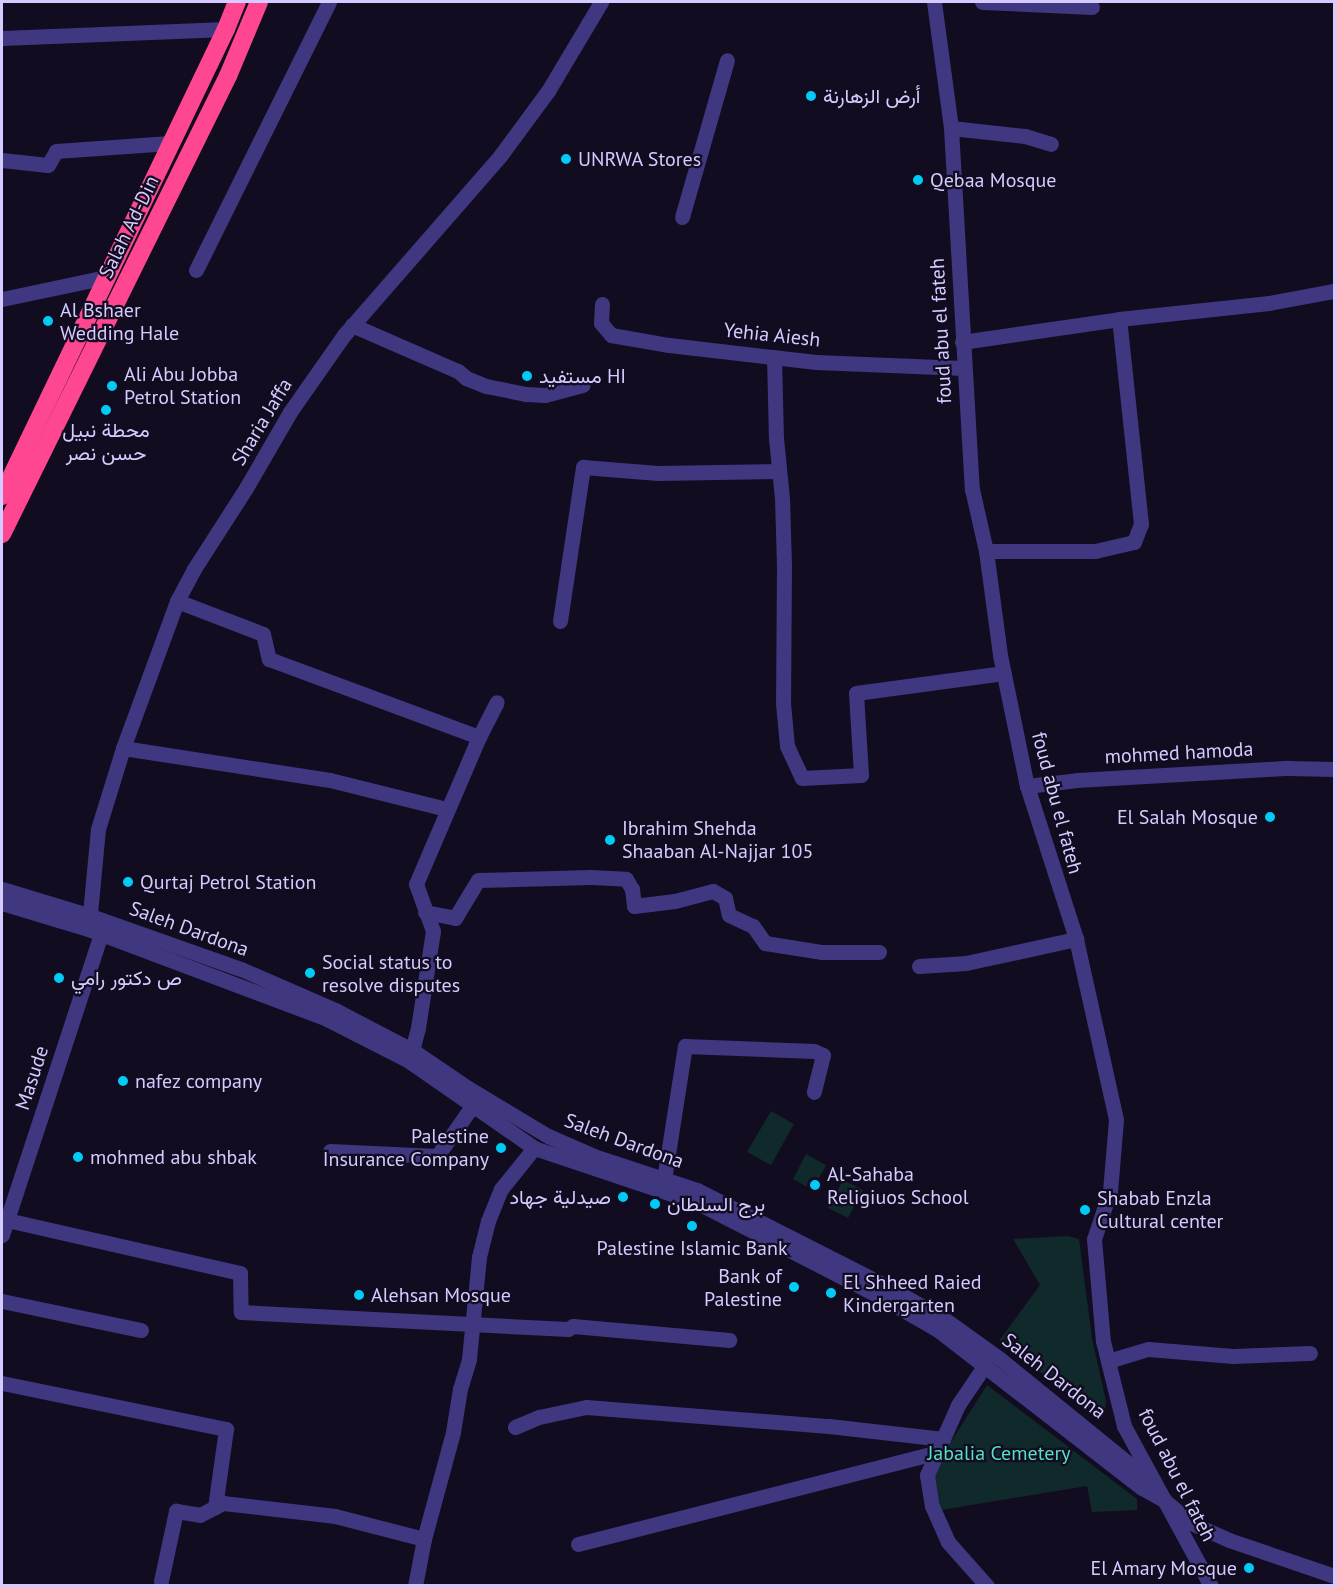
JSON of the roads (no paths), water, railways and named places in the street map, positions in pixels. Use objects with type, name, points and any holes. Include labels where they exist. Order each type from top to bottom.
[{"type":"highway","name":"Salah Ad-Din","points":[[2,496],[237,2]]},
{"type":"highway","name":"Salah Ad-Din","points":[[2,534],[223,86],[259,2]]},
{"type":"street","points":[[196,270],[329,2]]},
{"type":"street","name":"Sharia Jaffa","points":[[93,926],[98,829],[123,748],[177,601],[290,412],[352,325],[500,156],[548,91],[601,2]]},
{"type":"street","name":"foud abu el fateh","points":[[934,2],[951,128],[963,368],[972,489],[986,551],[1004,673],[1027,786],[1076,939],[1116,1120],[1115,1160],[1110,1191],[1094,1239],[1103,1341],[1124,1426],[1160,1497],[1211,1586]]},
{"type":"street","points":[[982,2],[1092,7]]},
{"type":"street","points":[[2,38],[226,29]]},
{"type":"street","points":[[682,217],[727,60]]},
{"type":"street","points":[[951,128],[1025,136],[1051,144]]},
{"type":"street","points":[[2,160],[48,165],[56,151],[170,143]]},
{"type":"street","points":[[2,299],[106,277]]},
{"type":"street","points":[[962,342],[1119,320],[1269,303],[1335,291]]},
{"type":"street","name":"Yehia Aiesh","points":[[602,304],[601,323],[611,335],[816,362],[963,368]]},
{"type":"street","points":[[986,551],[1095,551],[1134,542],[1141,524],[1119,320]]},
{"type":"street","points":[[352,325],[458,371],[466,378],[486,386],[526,394],[545,395],[583,386]]},
{"type":"street","points":[[774,357],[784,554],[784,714],[787,746],[802,778],[861,775],[855,693],[1004,673]]},
{"type":"street","points":[[560,621],[583,467],[658,473],[778,471]]},
{"type":"street","points":[[177,601],[263,634],[269,659],[393,703],[478,737]]},
{"type":"street","points":[[410,1055],[418,1028],[433,931],[416,884],[478,737],[497,702]]},
{"type":"street","points":[[123,748],[330,780],[446,809]]},
{"type":"street","name":"mohmed hamoda","points":[[1027,786],[1077,780],[1288,768],[1335,769]]},
{"type":"street","points":[[425,912],[455,918],[478,880],[591,877],[626,879],[632,889],[634,906],[675,901],[713,891],[725,898],[729,915],[753,926],[765,944],[822,952],[879,952]]},
{"type":"street","name":"Saleh Dardona","points":[[2,889],[327,1019],[410,1055],[548,1136],[663,1183],[879,1296],[938,1330],[1142,1488],[1160,1497],[1191,1522],[1229,1540],[1335,1576]]},
{"type":"street","name":"Saleh Dardona","points":[[2,903],[93,926]]},
{"type":"street","name":"Masude","points":[[2,1235],[93,926]]},
{"type":"street","points":[[919,966],[966,963],[1076,939]]},
{"type":"street","points":[[663,1183],[684,1046],[814,1051],[823,1055],[814,1092]]},
{"type":"street","name":"Saleh Dardona","points":[[410,1055],[473,1105],[534,1148],[663,1183],[726,1203],[943,1318],[1000,1359],[1147,1477],[1160,1497]]},
{"type":"street","points":[[330,1151],[437,1156],[473,1105]]},
{"type":"street","points":[[415,1586],[424,1539],[453,1432],[474,1324],[479,1257],[488,1221],[501,1189],[534,1148]]},
{"type":"street","points":[[7,1220],[240,1273],[241,1312],[568,1329],[573,1326],[729,1340]]},
{"type":"street","points":[[2,1301],[141,1329]]},
{"type":"street","points":[[1108,1362],[1148,1349],[1233,1356],[1310,1353]]},
{"type":"street","points":[[985,1365],[958,1406],[927,1475],[932,1506],[948,1542],[987,1586]]},
{"type":"street","points":[[2,1383],[226,1429],[215,1507]]},
{"type":"street","points":[[515,1426],[539,1417],[586,1407],[829,1426],[940,1446]]},
{"type":"street","points":[[578,1544],[940,1446]]},
{"type":"street","points":[[161,1581],[176,1511],[200,1515],[223,1503],[335,1516],[424,1539]]},
{"type":"place","name":"أرض الزهارنة","points":[[811,96]]},
{"type":"place","name":"UNRWA Stores","points":[[566,159]]},
{"type":"place","name":"Qebaa Mosque","points":[[918,180]]},
{"type":"place","name":"Al Bshaer Wedding Hale","points":[[48,321]]},
{"type":"place","name":"مستفيد HI","points":[[527,376]]},
{"type":"place","name":"Ali Abu Jobba Petrol Station","points":[[112,386]]},
{"type":"place","name":"محطة نبيل حسن نصر","points":[[106,410]]},
{"type":"place","name":"El Salah Mosque","points":[[1270,817]]},
{"type":"place","name":"Ibrahim Shehda Shaaban Al-Najjar 105","points":[[610,840]]},
{"type":"place","name":"Qurtaj Petrol Station","points":[[128,882]]},
{"type":"place","name":"Social status to resolve disputes","points":[[310,973]]},
{"type":"place","name":"ص دكتور رامي","points":[[59,978]]},
{"type":"place","name":"nafez company","points":[[123,1081]]},
{"type":"place","name":"Palestine Insurance Company","points":[[501,1148]]},
{"type":"place","name":"mohmed abu shbak","points":[[78,1157]]},
{"type":"place","name":"Al-Sahaba Religiuos School","points":[[815,1185]]},
{"type":"place","name":"صيدلية جهاد","points":[[623,1197]]},
{"type":"place","name":"برج السلطان","points":[[655,1204]]},
{"type":"place","name":"Shabab Enzla Cultural center","points":[[1085,1210]]},
{"type":"place","name":"Palestine Islamic Bank","points":[[692,1226]]},
{"type":"place","name":"Bank of Palestine","points":[[794,1287]]},
{"type":"place","name":"El Shheed Raied Kindergarten","points":[[831,1293]]},
{"type":"place","name":"Alehsan Mosque","points":[[359,1295]]},
{"type":"place","name":"El Amary Mosque","points":[[1249,1568]]},
{"type":"park label","name":"Jabalia Cemetery","points":[[999,1453]]}]
